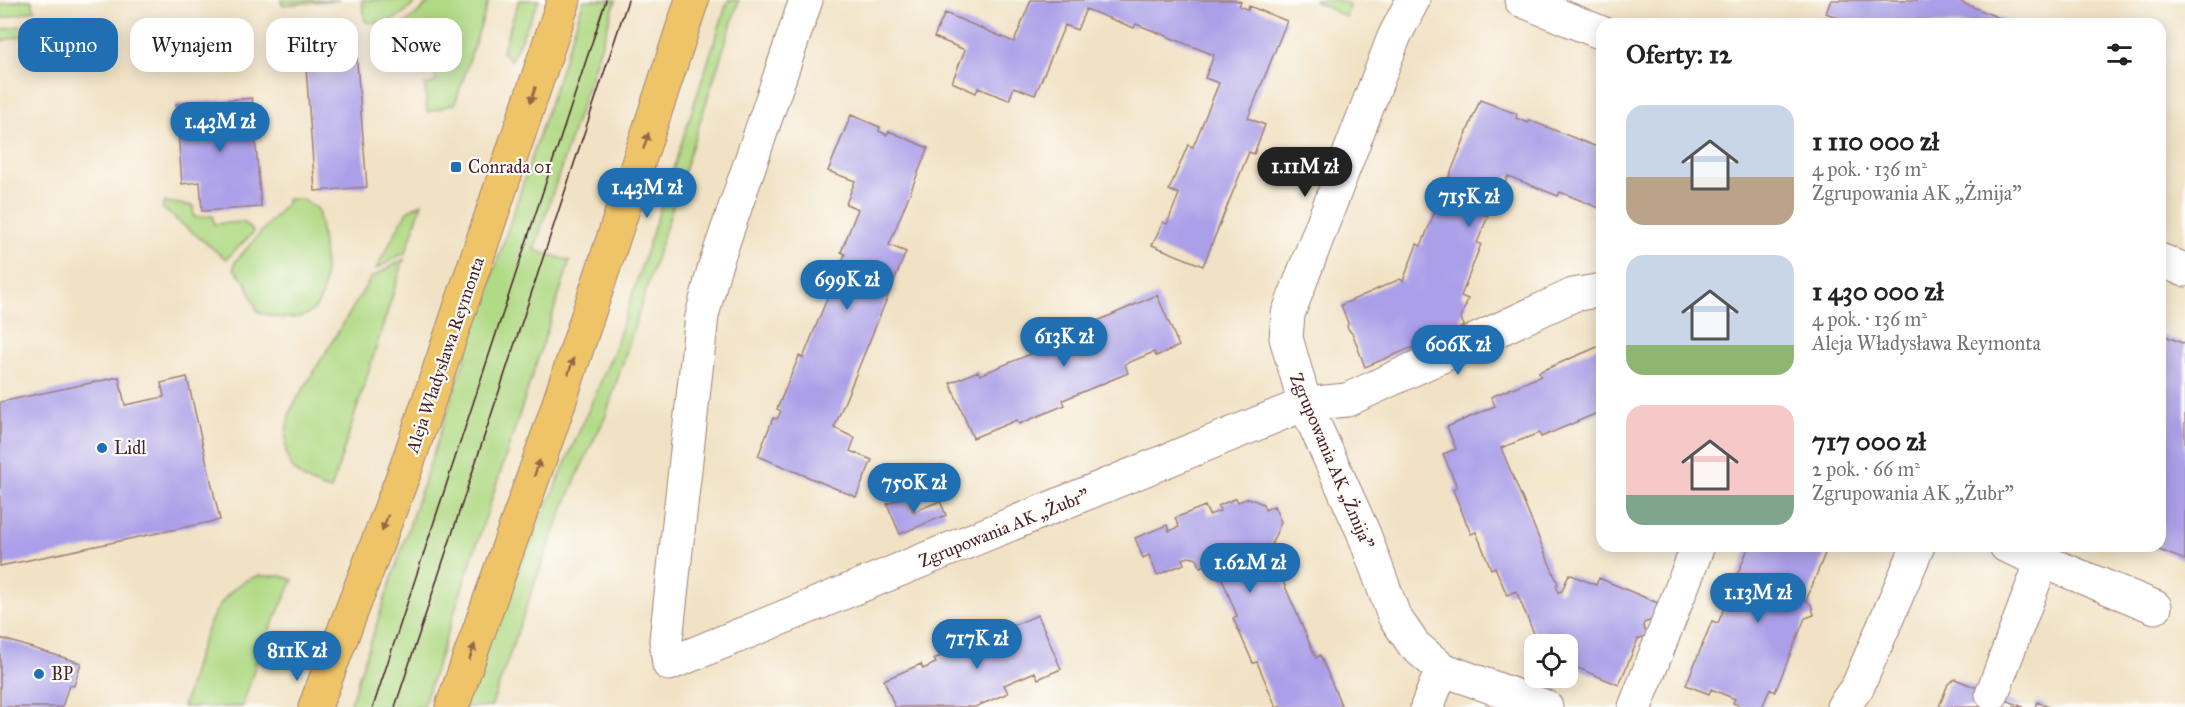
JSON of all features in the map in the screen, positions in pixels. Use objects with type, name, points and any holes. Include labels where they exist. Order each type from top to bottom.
[{"type":"main road","name":"Aleja Władysława Reymonta","points":[[315,707],[406,468],[564,0]]},
{"type":"main road","points":[[452,707],[553,422],[692,0]]},
{"type":"street","name":"Zgrupowania AK „Żubr”","points":[[806,0],[714,269],[702,316],[666,640],[669,664],[1305,404],[1347,400],[1573,295],[1596,291]]},
{"type":"street","name":"Zgrupowania AK „Żmija”","points":[[1413,0],[1394,37],[1288,314],[1286,338],[1305,404],[1364,534],[1394,616],[1414,645],[1442,669],[1546,707]]},
{"type":"street","points":[[1521,0],[1596,31]]},
{"type":"street","points":[[2166,262],[2185,270]]},
{"type":"street","points":[[1635,707],[1696,552]]},
{"type":"street","points":[[1843,707],[1858,686],[1915,552]]},
{"type":"street","points":[[2020,552],[2155,607]]},
{"type":"street","points":[[1992,694],[2042,561]]},
{"type":"street","points":[[1427,707],[1442,669]]},
{"type":"green space","points":[[31,0],[35,10],[0,19],[0,5]]},
{"type":"green space","points":[[281,0],[339,0],[282,5]]},
{"type":"green space","points":[[362,0],[418,0],[396,18],[370,18],[370,23],[365,22]]},
{"type":"green space","points":[[432,0],[489,0],[455,104],[427,112],[425,85],[436,82],[435,72],[462,72],[462,18],[412,18]]},
{"type":"green space","points":[[519,0],[539,0],[511,60],[502,52]]},
{"type":"green space","points":[[584,0],[616,0],[534,250],[570,261],[423,707],[349,707]]},
{"type":"green space","points":[[728,0],[739,0],[605,418],[557,524],[491,707],[465,707],[491,635],[614,351]]},
{"type":"green space","points":[[1313,0],[1338,0],[1350,5],[1346,17]]},
{"type":"green space","points":[[18,26],[18,37],[0,41],[0,30]]},
{"type":"green space","points":[[287,199],[302,199],[318,209],[325,272],[323,291],[317,306],[305,315],[286,318],[258,312],[246,283],[234,269],[235,262],[287,203]]},
{"type":"green space","points":[[165,202],[193,206],[194,217],[213,216],[214,224],[243,222],[254,232],[226,259],[162,208]]},
{"type":"green space","points":[[422,203],[406,252],[376,269],[407,211]]},
{"type":"green space","points":[[404,259],[331,490],[315,485],[295,471],[289,462],[286,439],[291,409],[371,278]]},
{"type":"green space","points":[[257,576],[282,576],[293,580],[262,646],[242,707],[183,707],[206,631],[215,613],[226,597],[240,584]]},
{"type":"building","points":[[1031,0],[1235,0],[1241,2],[1239,6],[1248,10],[1249,6],[1287,21],[1248,118],[1265,125],[1254,154],[1249,152],[1203,266],[1152,245],[1163,222],[1167,224],[1179,194],[1169,190],[1188,145],[1193,147],[1219,83],[1205,78],[1214,55],[1136,24],[1134,28],[1086,9],[1077,30],[1065,25],[1035,95],[1014,87],[1009,100],[978,88],[976,93],[952,82],[965,50],[934,37],[945,13],[1014,42]]},
{"type":"building","points":[[1831,0],[1956,0],[2000,18],[1839,18],[1826,13]]},
{"type":"building","points":[[306,72],[358,72],[367,187],[315,191]]},
{"type":"building","points":[[252,98],[261,207],[202,211],[200,182],[182,184],[176,104]]},
{"type":"building","points":[[1480,100],[1517,114],[1516,118],[1528,123],[1529,120],[1596,147],[1596,207],[1560,192],[1558,196],[1508,176],[1499,198],[1487,193],[1479,213],[1488,216],[1477,243],[1481,244],[1461,296],[1468,299],[1461,318],[1464,326],[1442,338],[1437,337],[1365,367],[1353,335],[1347,327],[1348,323],[1341,305],[1400,279],[1403,281],[1417,244],[1421,246]]},
{"type":"building","points":[[851,115],[880,127],[879,131],[887,135],[889,131],[928,148],[889,245],[906,252],[834,428],[855,438],[850,451],[872,460],[856,497],[758,456],[773,418],[777,419],[781,411],[777,409],[799,356],[803,358],[845,254],[841,252],[858,209],[846,204],[855,181],[828,171]]},
{"type":"building","points":[[1157,295],[1179,346],[1156,356],[1154,352],[1125,364],[1128,373],[1063,400],[1065,405],[1019,424],[1017,420],[973,438],[950,383],[978,371],[980,375],[1057,343],[1056,339]]},
{"type":"building","points":[[2166,336],[2185,344],[2185,560],[2164,552]]},
{"type":"building","points":[[1596,348],[1596,414],[1541,437],[1539,433],[1501,448],[1558,584],[1556,585],[1558,592],[1562,591],[1569,574],[1596,585],[1599,578],[1660,604],[1654,619],[1644,623],[1647,635],[1638,639],[1619,685],[1578,668],[1578,634],[1534,634],[1516,591],[1507,595],[1495,567],[1491,569],[1476,532],[1471,534],[1453,490],[1457,487],[1443,454],[1456,449],[1447,427],[1495,406],[1491,397],[1541,376],[1539,372]]},
{"type":"building","name":"Lidl","points":[[119,377],[125,405],[164,397],[161,383],[187,377],[220,520],[0,566],[0,402]]},
{"type":"building","points":[[906,496],[913,512],[940,501],[946,515],[900,534],[887,504]]},
{"type":"building","points":[[1236,498],[1238,502],[1249,498],[1263,504],[1265,510],[1274,506],[1281,522],[1272,543],[1286,575],[1281,577],[1316,658],[1320,655],[1342,707],[1276,707],[1257,662],[1253,663],[1233,618],[1237,616],[1219,571],[1208,564],[1200,567],[1197,559],[1189,557],[1182,559],[1184,564],[1157,575],[1149,555],[1143,558],[1135,538],[1167,525],[1169,531],[1179,527],[1175,518],[1205,506],[1209,515],[1220,511],[1218,506]]},
{"type":"building","points":[[1747,552],[1826,552],[1806,601],[1811,604],[1814,615],[1805,618],[1775,692],[1770,689],[1762,707],[1742,707],[1733,703],[1735,699],[1711,689],[1709,694],[1686,685],[1712,621],[1718,623]]},
{"type":"building","points":[[1038,615],[1061,669],[1038,679],[1035,672],[1004,685],[1008,693],[975,707],[895,707],[884,680],[921,664],[923,669],[936,663],[934,659]]},
{"type":"building","name":"BP","points":[[0,638],[81,663],[74,686],[69,685],[62,707],[0,707]]},
{"type":"building","points":[[1955,679],[2023,707],[1939,707],[1948,684]]},
{"type":"building","points":[[2037,702],[2049,707],[2035,707]]},
{"type":"tram line","points":[[373,707],[606,0]]},
{"type":"tram line","points":[[395,707],[628,0]]},
{"type":"place","name":"Conrada 01","points":[[456,167]]},
{"type":"place","name":"Lidl","points":[[102,448]]},
{"type":"place","name":"BP","points":[[39,674]]}]
